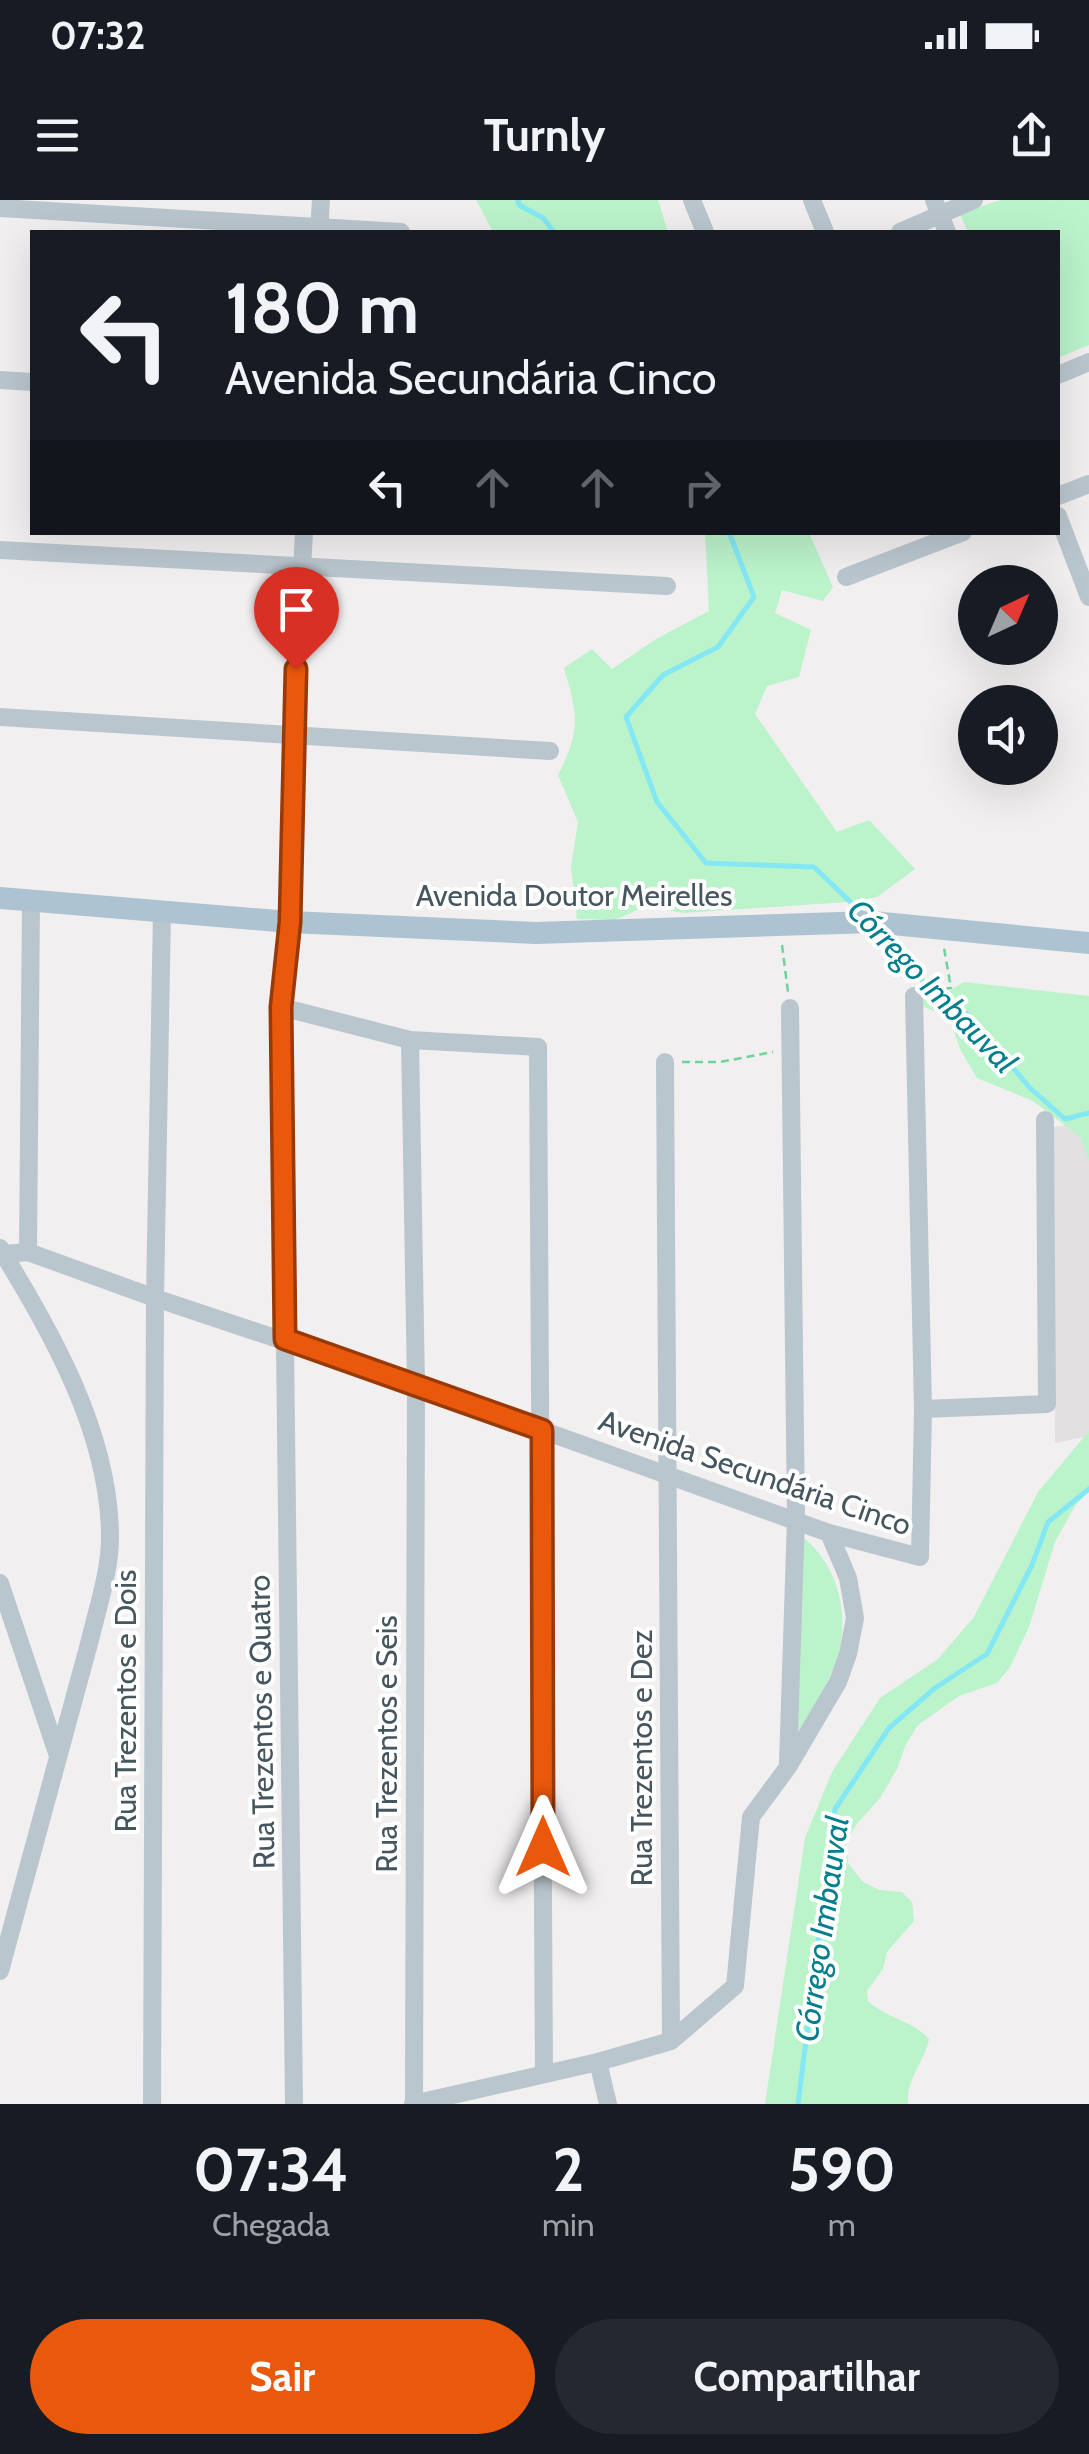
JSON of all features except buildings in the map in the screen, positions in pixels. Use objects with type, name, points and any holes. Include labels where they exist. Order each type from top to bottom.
[{"type":"main road","name":"Avenida Doutor Meirelles","points":[[0,898],[290,922],[536,933],[905,922],[1089,943]]},
{"type":"street","points":[[319,229],[321,200]]},
{"type":"street","points":[[692,200],[704,230]]},
{"type":"street","points":[[812,200],[824,230]]},
{"type":"street","points":[[905,230],[974,200]]},
{"type":"street","points":[[0,208],[346,230]]},
{"type":"street","points":[[1060,374],[1089,362]]},
{"type":"street","points":[[0,380],[30,382]]},
{"type":"street","points":[[1060,495],[1089,484]]},
{"type":"street","points":[[1060,521],[1089,596]]},
{"type":"street","name":"Rua Trezentos e Quatro","points":[[294,2104],[281,1007],[290,922],[293,737],[304,535]]},
{"type":"street","points":[[846,577],[954,535]]},
{"type":"street","points":[[0,550],[667,586]]},
{"type":"street","points":[[0,717],[550,751]]},
{"type":"street","points":[[28,1252],[31,900]]},
{"type":"street","name":"Rua Trezentos e Dois","points":[[152,2104],[155,1298],[162,911]]},
{"type":"street","points":[[914,996],[923,1409],[1047,1404],[1045,1120]]},
{"type":"street","points":[[281,1007],[410,1040],[538,1047],[544,2074]]},
{"type":"street","points":[[788,1767],[796,1519],[790,1008]]},
{"type":"street","name":"Rua Trezentos e Seis","points":[[410,1040],[416,1384],[414,2104]]},
{"type":"street","name":"Rua Trezentos e Dez","points":[[666,1062],[671,2041]]},
{"type":"street","points":[[0,1970],[103,1588],[110,1535],[103,1472],[73,1381],[2,1251]]},
{"type":"street","name":"Avenida Secundária Cinco","points":[[2,1251],[28,1252],[416,1384],[829,1533],[920,1557],[923,1409]]},
{"type":"street","points":[[414,2104],[477,2097],[544,2074],[671,2041],[736,1986],[751,1817],[788,1767],[838,1682],[855,1618],[848,1578],[829,1533]]},
{"type":"street","points":[[0,1583],[57,1754]]},
{"type":"street","points":[[598,2062],[608,2104]]},
{"type":"path","points":[[780,925],[790,1008]]},
{"type":"path","points":[[940,926],[951,988],[940,989]]},
{"type":"path","points":[[666,1062],[720,1062],[791,1049]]},
{"type":"shaded area","points":[[1089,1122],[1089,1436],[1055,1443],[1054,1127]]},
{"type":"green space","points":[[476,200],[658,200],[667,230],[492,230]]},
{"type":"green space","points":[[1000,200],[1089,200],[1089,345],[1060,357],[1060,230],[967,230],[960,214]]},
{"type":"green space","points":[[705,535],[810,535],[833,587],[823,601],[782,590],[775,613],[811,630],[799,677],[767,686],[755,714],[837,832],[869,820],[915,869],[877,897],[848,902],[683,913],[646,906],[615,920],[577,919],[571,867],[578,822],[558,775],[571,746],[575,722],[564,668],[592,649],[612,669],[656,639],[709,611]]},
{"type":"green space","points":[[964,982],[1089,996],[1089,1160],[1080,1137],[1033,1101],[977,1078],[961,1051],[949,1017],[919,1005],[921,994],[948,992]]},
{"type":"green space","points":[[1089,1431],[1089,1491],[1075,1506],[1055,1542],[1029,1627],[1010,1667],[997,1683],[959,1696],[918,1725],[880,1798],[846,1842],[848,1863],[863,1882],[879,1890],[902,1892],[912,1902],[914,1921],[887,1952],[883,1969],[867,1991],[868,2001],[875,2007],[929,2039],[910,2087],[908,2104],[765,2104],[805,1838],[832,1772],[880,1698],[938,1659],[974,1617],[1038,1492]]},
{"type":"green space","points":[[800,1535],[825,1562],[834,1579],[842,1634],[829,1679],[794,1739]]},
{"type":"waterway","name":"Córrego Imbauval","points":[[518,200],[519,205],[543,218],[552,230]]},
{"type":"waterway","name":"Córrego Imbauval","points":[[730,535],[754,597],[718,647],[663,675],[626,717],[657,802],[706,863],[814,867],[862,913]]},
{"type":"waterway","name":"Córrego Imbauval","points":[[881,932],[906,956],[932,995],[970,1016],[1029,1087],[1065,1119],[1089,1113]]},
{"type":"waterway","name":"Córrego Imbauval","points":[[798,2104],[835,1809],[889,1728],[935,1688],[987,1654],[1032,1565],[1048,1522],[1089,1489]]},
{"type":"route","points":[[296,669],[290,922],[281,1007],[285,1339],[542,1430],[543,1847]]}]
